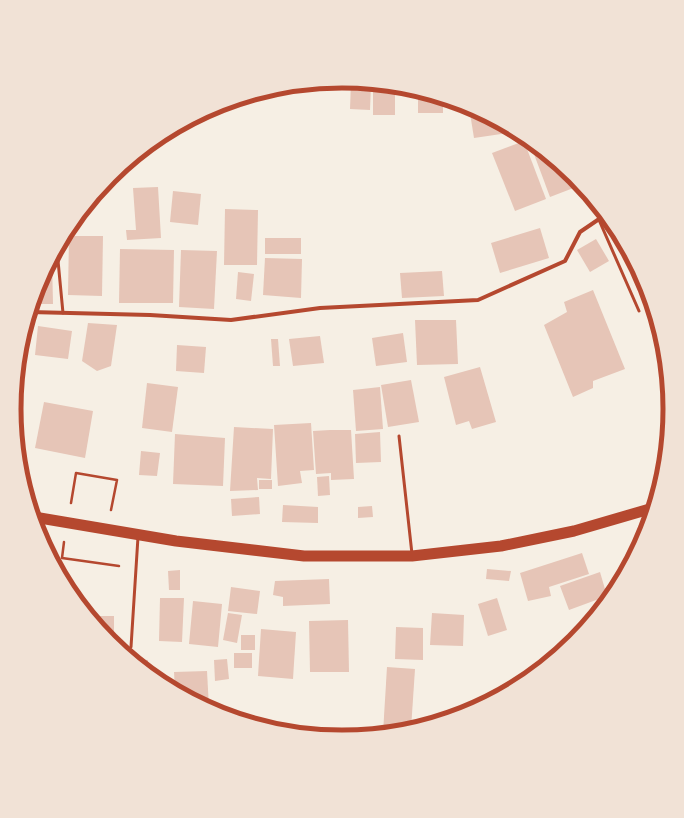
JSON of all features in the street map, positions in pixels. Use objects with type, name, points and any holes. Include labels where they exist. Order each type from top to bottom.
[{"type":"highway","points":[[40,518],[176,542],[304,556],[412,556],[500,546],[574,530],[647,510]]},
{"type":"street","points":[[36,312],[150,315],[231,320],[320,308],[478,300],[565,261],[580,232],[599,220]]},
{"type":"lane","points":[[599,220],[639,311]]},
{"type":"lane","points":[[58,260],[63,313]]},
{"type":"lane","points":[[399,436],[412,556]]},
{"type":"lane","points":[[131,646],[138,535]]},
{"type":"path","points":[[72,496],[76,473],[117,480],[108,530]]},
{"type":"path","points":[[63,549],[62,558],[136,568]]},
{"type":"building","points":[[351,88],[371,90],[370,110],[350,109]]},
{"type":"building","points":[[373,90],[395,93],[395,115],[373,115]]},
{"type":"building","points":[[418,97],[443,104],[443,113],[418,113]]},
{"type":"building","points":[[470,114],[506,133],[474,138]]},
{"type":"building","points":[[520,142],[526,146],[546,199],[515,211],[492,153]]},
{"type":"building","points":[[533,151],[554,168],[574,188],[550,197]]},
{"type":"building","points":[[158,187],[161,238],[127,240],[126,230],[136,230],[133,188]]},
{"type":"building","points":[[173,191],[201,194],[198,225],[170,222]]},
{"type":"building","points":[[225,209],[258,210],[257,265],[224,265]]},
{"type":"building","points":[[540,228],[549,258],[500,273],[491,243]]},
{"type":"building","points":[[72,236],[103,236],[102,296],[68,295],[69,240]]},
{"type":"building","points":[[265,238],[301,238],[301,254],[265,254]]},
{"type":"building","points":[[596,239],[609,261],[590,272],[577,250]]},
{"type":"building","points":[[120,249],[174,250],[173,303],[119,303]]},
{"type":"building","points":[[181,250],[217,251],[214,309],[179,307]]},
{"type":"building","points":[[265,258],[302,259],[301,298],[263,295]]},
{"type":"building","points":[[52,271],[53,304],[39,304]]},
{"type":"building","points":[[442,271],[444,296],[402,298],[400,273]]},
{"type":"building","points":[[238,272],[254,274],[251,301],[236,299]]},
{"type":"building","points":[[593,290],[625,369],[593,381],[593,388],[573,397],[544,325],[567,312],[564,302]]},
{"type":"building","points":[[415,320],[456,320],[458,364],[417,365]]},
{"type":"building","points":[[88,323],[117,325],[111,366],[97,371],[82,361]]},
{"type":"building","points":[[38,326],[72,331],[68,359],[35,355]]},
{"type":"building","points":[[403,333],[407,362],[376,366],[372,338]]},
{"type":"building","points":[[320,336],[324,363],[293,366],[289,339]]},
{"type":"building","points":[[271,339],[278,339],[280,366],[273,366]]},
{"type":"building","points":[[177,345],[206,347],[204,373],[176,371]]},
{"type":"building","points":[[480,367],[496,422],[472,429],[469,421],[456,425],[444,377]]},
{"type":"building","points":[[411,380],[419,422],[388,427],[381,385]]},
{"type":"building","points":[[147,383],[178,387],[172,432],[142,428]]},
{"type":"building","points":[[380,387],[383,429],[356,431],[353,390]]},
{"type":"building","points":[[44,402],[93,411],[85,458],[35,448]]},
{"type":"building","points":[[311,423],[314,470],[300,471],[302,483],[278,486],[274,425]]},
{"type":"building","points":[[234,427],[273,429],[271,479],[257,478],[258,490],[230,491]]},
{"type":"building","points":[[351,430],[354,479],[331,480],[331,473],[316,474],[313,431]]},
{"type":"building","points":[[380,432],[381,462],[356,463],[355,434]]},
{"type":"building","points":[[175,434],[225,438],[223,486],[173,484]]},
{"type":"building","points":[[141,451],[160,453],[157,476],[139,475]]},
{"type":"building","points":[[329,476],[330,495],[318,496],[317,477]]},
{"type":"building","points":[[259,480],[272,480],[272,489],[259,489]]},
{"type":"building","points":[[259,497],[260,514],[232,516],[231,499]]},
{"type":"building","points":[[283,505],[318,507],[318,523],[282,522]]},
{"type":"building","points":[[372,506],[373,517],[358,518],[358,507]]},
{"type":"building","points":[[582,553],[589,574],[549,587],[551,596],[528,601],[520,573]]},
{"type":"building","points":[[487,569],[511,571],[509,581],[486,579]]},
{"type":"building","points":[[180,570],[180,590],[169,590],[168,571]]},
{"type":"building","points":[[600,572],[606,592],[601,598],[569,610],[560,586]]},
{"type":"building","points":[[329,579],[330,604],[283,606],[283,597],[273,595],[275,581]]},
{"type":"building","points":[[231,587],[260,591],[257,614],[228,611]]},
{"type":"building","points":[[160,598],[184,598],[182,642],[159,641]]},
{"type":"building","points":[[497,598],[507,630],[488,636],[478,604]]},
{"type":"building","points":[[193,601],[222,604],[218,647],[189,644]]},
{"type":"building","points":[[228,613],[242,615],[237,643],[223,640]]},
{"type":"building","points":[[432,613],[464,615],[463,646],[430,645]]},
{"type":"building","points":[[97,616],[114,616],[114,635]]},
{"type":"building","points":[[348,620],[349,672],[310,672],[309,621]]},
{"type":"building","points":[[396,627],[423,628],[423,660],[395,659]]},
{"type":"building","points":[[261,629],[296,632],[293,679],[258,676]]},
{"type":"building","points":[[241,635],[255,635],[255,650],[241,650]]},
{"type":"building","points":[[234,653],[252,653],[252,668],[234,668]]},
{"type":"building","points":[[227,659],[229,679],[215,681],[214,660]]},
{"type":"building","points":[[142,660],[148,660],[148,664]]},
{"type":"building","points":[[387,667],[415,669],[411,722],[383,727]]},
{"type":"building","points":[[207,671],[209,701],[175,683],[174,672]]}]
